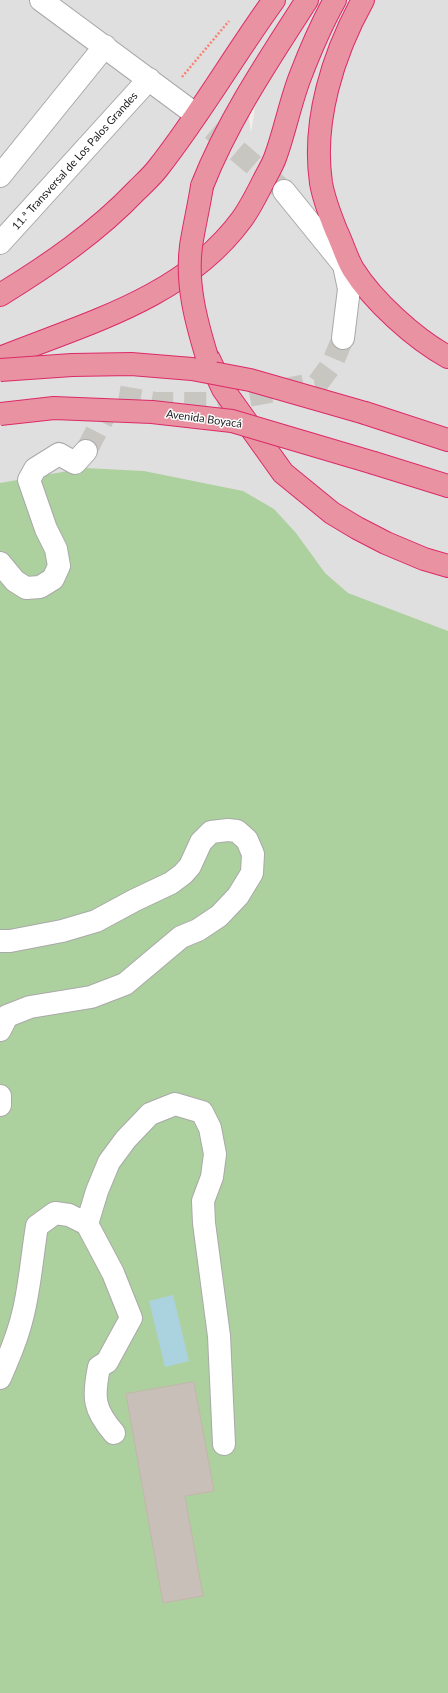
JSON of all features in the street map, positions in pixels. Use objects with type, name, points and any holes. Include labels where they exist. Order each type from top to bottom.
[{"type":"highway","points":[[0,295],[44,268],[89,234],[126,202],[158,169],[274,0]]},
{"type":"highway","points":[[307,0],[246,98],[215,154],[202,186],[191,246],[190,263],[191,291],[196,317],[207,356],[226,394],[283,473],[332,513],[356,528],[386,543],[424,559],[448,566]]},
{"type":"highway","points":[[0,358],[123,310],[153,295],[183,277],[200,264],[221,244],[243,218],[274,158],[300,77],[318,34],[335,0]]},
{"type":"highway","points":[[363,0],[340,48],[327,90],[321,122],[319,155],[321,184],[328,209],[353,268],[375,297],[407,329],[448,357]]},
{"type":"highway","points":[[0,370],[72,365],[131,364],[192,369],[250,380],[365,413],[448,440]]},
{"type":"highway","name":"Avenida Boyacá","points":[[0,414],[54,408],[152,412],[232,421],[448,486]]},
{"type":"street","points":[[41,0],[187,108]]},
{"type":"street","points":[[0,176],[105,46]]},
{"type":"street","name":"11.ª Transversal de Los Palos Grandes","points":[[0,243],[149,79]]},
{"type":"street","points":[[284,191],[344,265],[349,289],[343,338]]},
{"type":"street","points":[[0,562],[15,581],[26,588],[40,587],[53,579],[59,566],[56,549],[46,528],[28,480],[35,469],[59,454],[75,463],[86,451]]},
{"type":"street","points":[[0,941],[10,941],[82,926],[96,921],[165,886],[183,874],[190,866],[201,842],[211,832],[228,830],[237,831],[247,840],[253,854],[252,873],[238,896],[219,916],[198,930],[181,937],[124,984],[91,997],[30,1007],[7,1016],[0,1030]]},
{"type":"street","points":[[0,1096],[0,1105]]},
{"type":"street","points":[[92,1233],[97,1191],[109,1162],[126,1139],[150,1114],[175,1104],[202,1112],[210,1128],[215,1154],[212,1177],[203,1201],[204,1223],[219,1336],[224,1444]]},
{"type":"street","points":[[0,1378],[10,1355],[23,1315],[37,1226],[55,1213],[69,1215],[92,1233],[113,1273],[131,1318],[107,1362],[99,1367],[95,1384],[95,1402],[103,1420],[114,1432]]},
{"type":"path","points":[[177,73],[182,77],[232,18]]},
{"type":"shaded area","points":[[0,0],[448,0],[448,691],[0,553]],"holes":[[[264,43],[251,133],[246,98]]]},
{"type":"green space","points":[[85,468],[144,471],[243,491],[274,509],[296,533],[325,573],[348,593],[448,631],[448,1693],[0,1693],[0,483]]},
{"type":"water","points":[[173,1295],[189,1361],[165,1367],[149,1301]]},
{"type":"building","points":[[194,1382],[214,1491],[185,1496],[203,1596],[163,1603],[126,1394]]},
{"type":"tunnel","points":[[187,108],[284,191]]},
{"type":"tunnel","points":[[86,451],[115,396],[156,403],[210,403],[318,383],[332,364],[343,338]]}]
